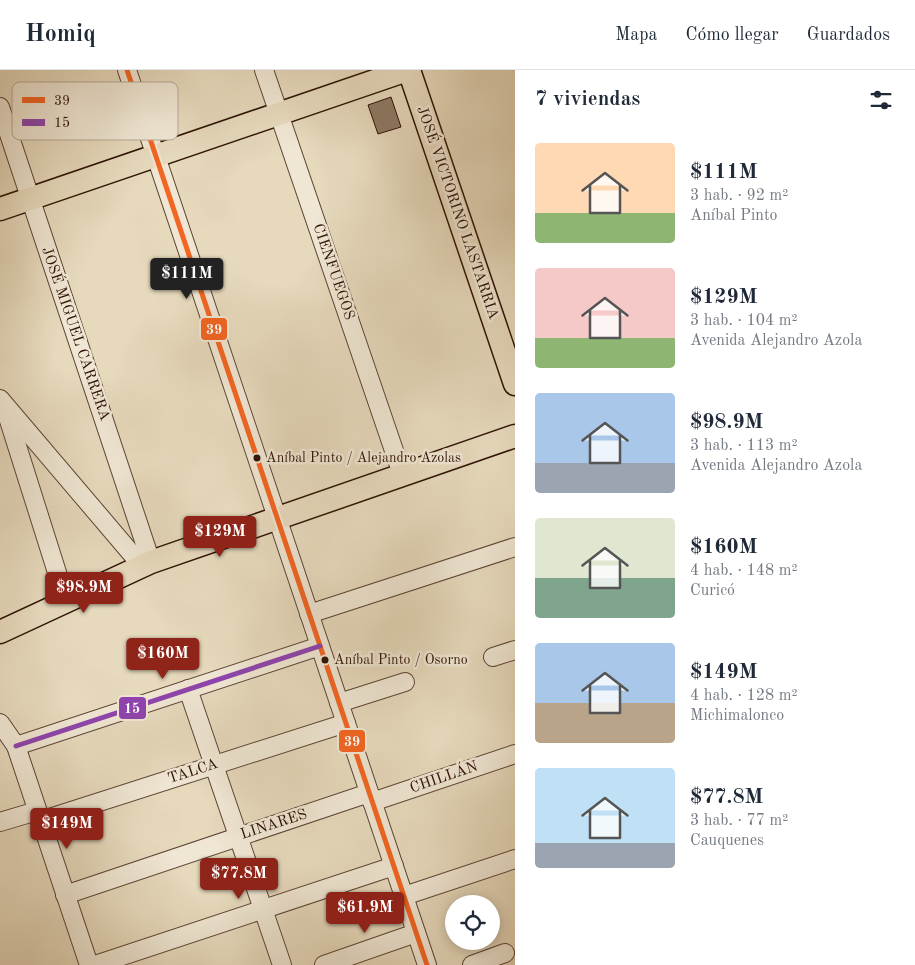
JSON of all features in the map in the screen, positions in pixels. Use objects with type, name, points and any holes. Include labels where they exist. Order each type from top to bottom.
[{"type":"main road","points":[[0,209],[408,70]]},
{"type":"main road","name":"JOSÉ VICTORINO LASTARRIA","points":[[408,70],[515,384]]},
{"type":"main road","points":[[0,632],[147,564],[515,436]]},
{"type":"street","points":[[127,70],[131,82]]},
{"type":"street","name":"CIENFUEGOS","points":[[264,70],[402,474]]},
{"type":"street","name":"JOSÉ MIGUEL CARRERA","points":[[0,107],[147,564]]},
{"type":"street","points":[[151,140],[427,965]]},
{"type":"street","points":[[2,401],[147,564]]},
{"type":"street","points":[[2,401],[66,601]]},
{"type":"street","points":[[309,614],[515,548]]},
{"type":"street","points":[[16,746],[320,646]]},
{"type":"street","points":[[493,657],[515,650]]},
{"type":"street","points":[[339,703],[405,682]]},
{"type":"street","points":[[188,689],[282,965]]},
{"type":"street","name":"TALCA","points":[[0,822],[38,816],[214,765],[346,722]]},
{"type":"street","points":[[0,723],[16,746],[89,965]]},
{"type":"street","name":"CHILLÁN","points":[[371,798],[515,754]]},
{"type":"street","name":"LINARES","points":[[65,894],[238,837],[371,798]]},
{"type":"street","points":[[404,896],[515,859]]},
{"type":"street","points":[[95,965],[394,866]]},
{"type":"street","points":[[324,965],[416,933]]},
{"type":"street","points":[[472,965],[505,953]]},
{"type":"building","points":[[391,97],[401,127],[378,134],[368,105]]},
{"type":"transit line","name":"39","points":[[127,70],[131,82]]},
{"type":"transit line","name":"39","points":[[150,140],[427,965]]},
{"type":"transit line","name":"15","points":[[16,746],[320,646]]},
{"type":"place","name":"Aníbal Pinto / Alejandro Azolas","points":[[257,458]]},
{"type":"place","name":"Aníbal Pinto / Osorno","points":[[325,660]]}]
